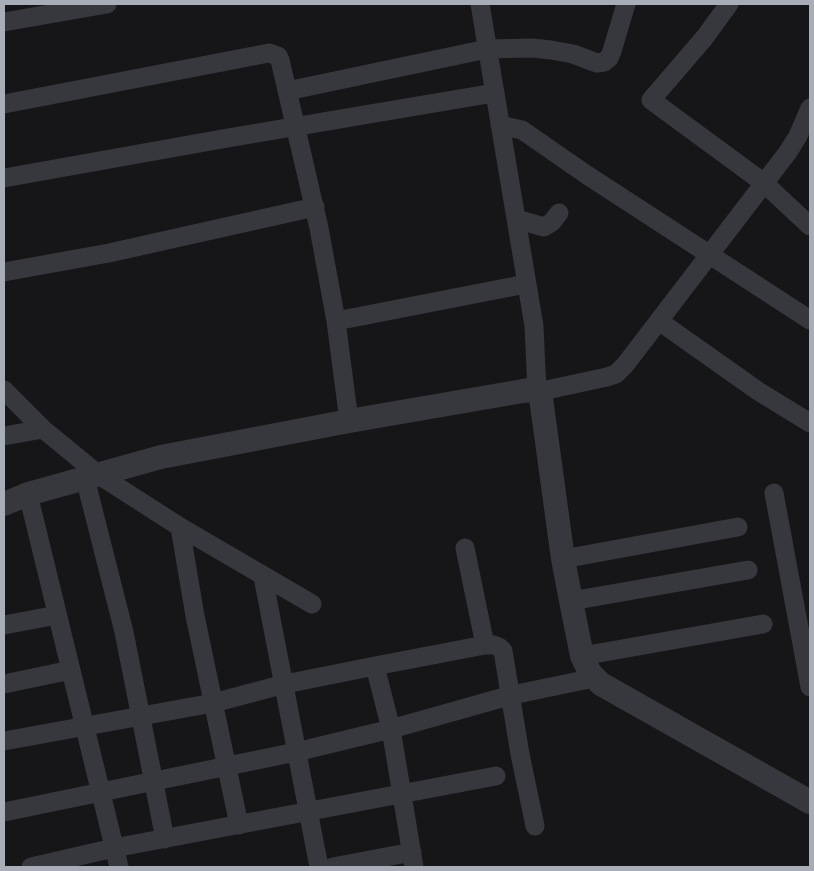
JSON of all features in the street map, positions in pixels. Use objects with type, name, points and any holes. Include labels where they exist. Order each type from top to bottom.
[{"type":"street","points":[[4,22],[108,4]]},
{"type":"street","points":[[480,4],[534,326],[537,392],[541,398],[563,560],[582,656],[594,678],[600,684],[810,802]]},
{"type":"street","points":[[287,91],[487,49],[532,48],[551,50],[573,54],[597,63],[604,62],[612,52],[626,4]]},
{"type":"street","points":[[729,4],[705,37],[651,100],[764,183],[810,226]]},
{"type":"street","points":[[4,104],[269,53],[278,56],[315,207],[336,321],[349,421]]},
{"type":"street","points":[[4,178],[294,126],[494,93]]},
{"type":"street","points":[[4,504],[28,494],[161,457],[349,421],[523,391],[537,392],[616,374],[625,365],[788,152],[798,136],[810,108]]},
{"type":"street","points":[[500,125],[522,130],[587,175],[810,320]]},
{"type":"street","points":[[4,272],[109,253],[315,207]]},
{"type":"street","points":[[516,219],[544,227],[552,222],[559,213]]},
{"type":"street","points":[[336,321],[526,284]]},
{"type":"street","points":[[659,321],[758,391],[810,423]]},
{"type":"street","points":[[4,390],[92,476],[312,604]]},
{"type":"street","points":[[4,436],[42,429]]},
{"type":"street","points":[[92,476],[165,839]]},
{"type":"street","points":[[774,493],[804,618],[810,684]]},
{"type":"street","points":[[28,494],[119,867]]},
{"type":"street","points":[[563,560],[738,527]]},
{"type":"street","points":[[180,528],[213,703],[239,825]]},
{"type":"street","points":[[465,548],[485,645]]},
{"type":"street","points":[[571,601],[748,570]]},
{"type":"street","points":[[263,577],[319,867]]},
{"type":"street","points":[[4,625],[57,615]]},
{"type":"street","points":[[582,656],[763,624]]},
{"type":"street","points":[[4,741],[213,703],[285,684],[485,645],[494,645],[500,647],[503,651],[512,695],[520,754],[535,826]]},
{"type":"street","points":[[333,867],[413,860],[391,730],[375,666]]},
{"type":"street","points":[[4,684],[70,670]]},
{"type":"street","points":[[4,812],[296,752],[391,730],[512,695],[594,678]]},
{"type":"street","points":[[31,867],[114,848],[496,776]]}]
